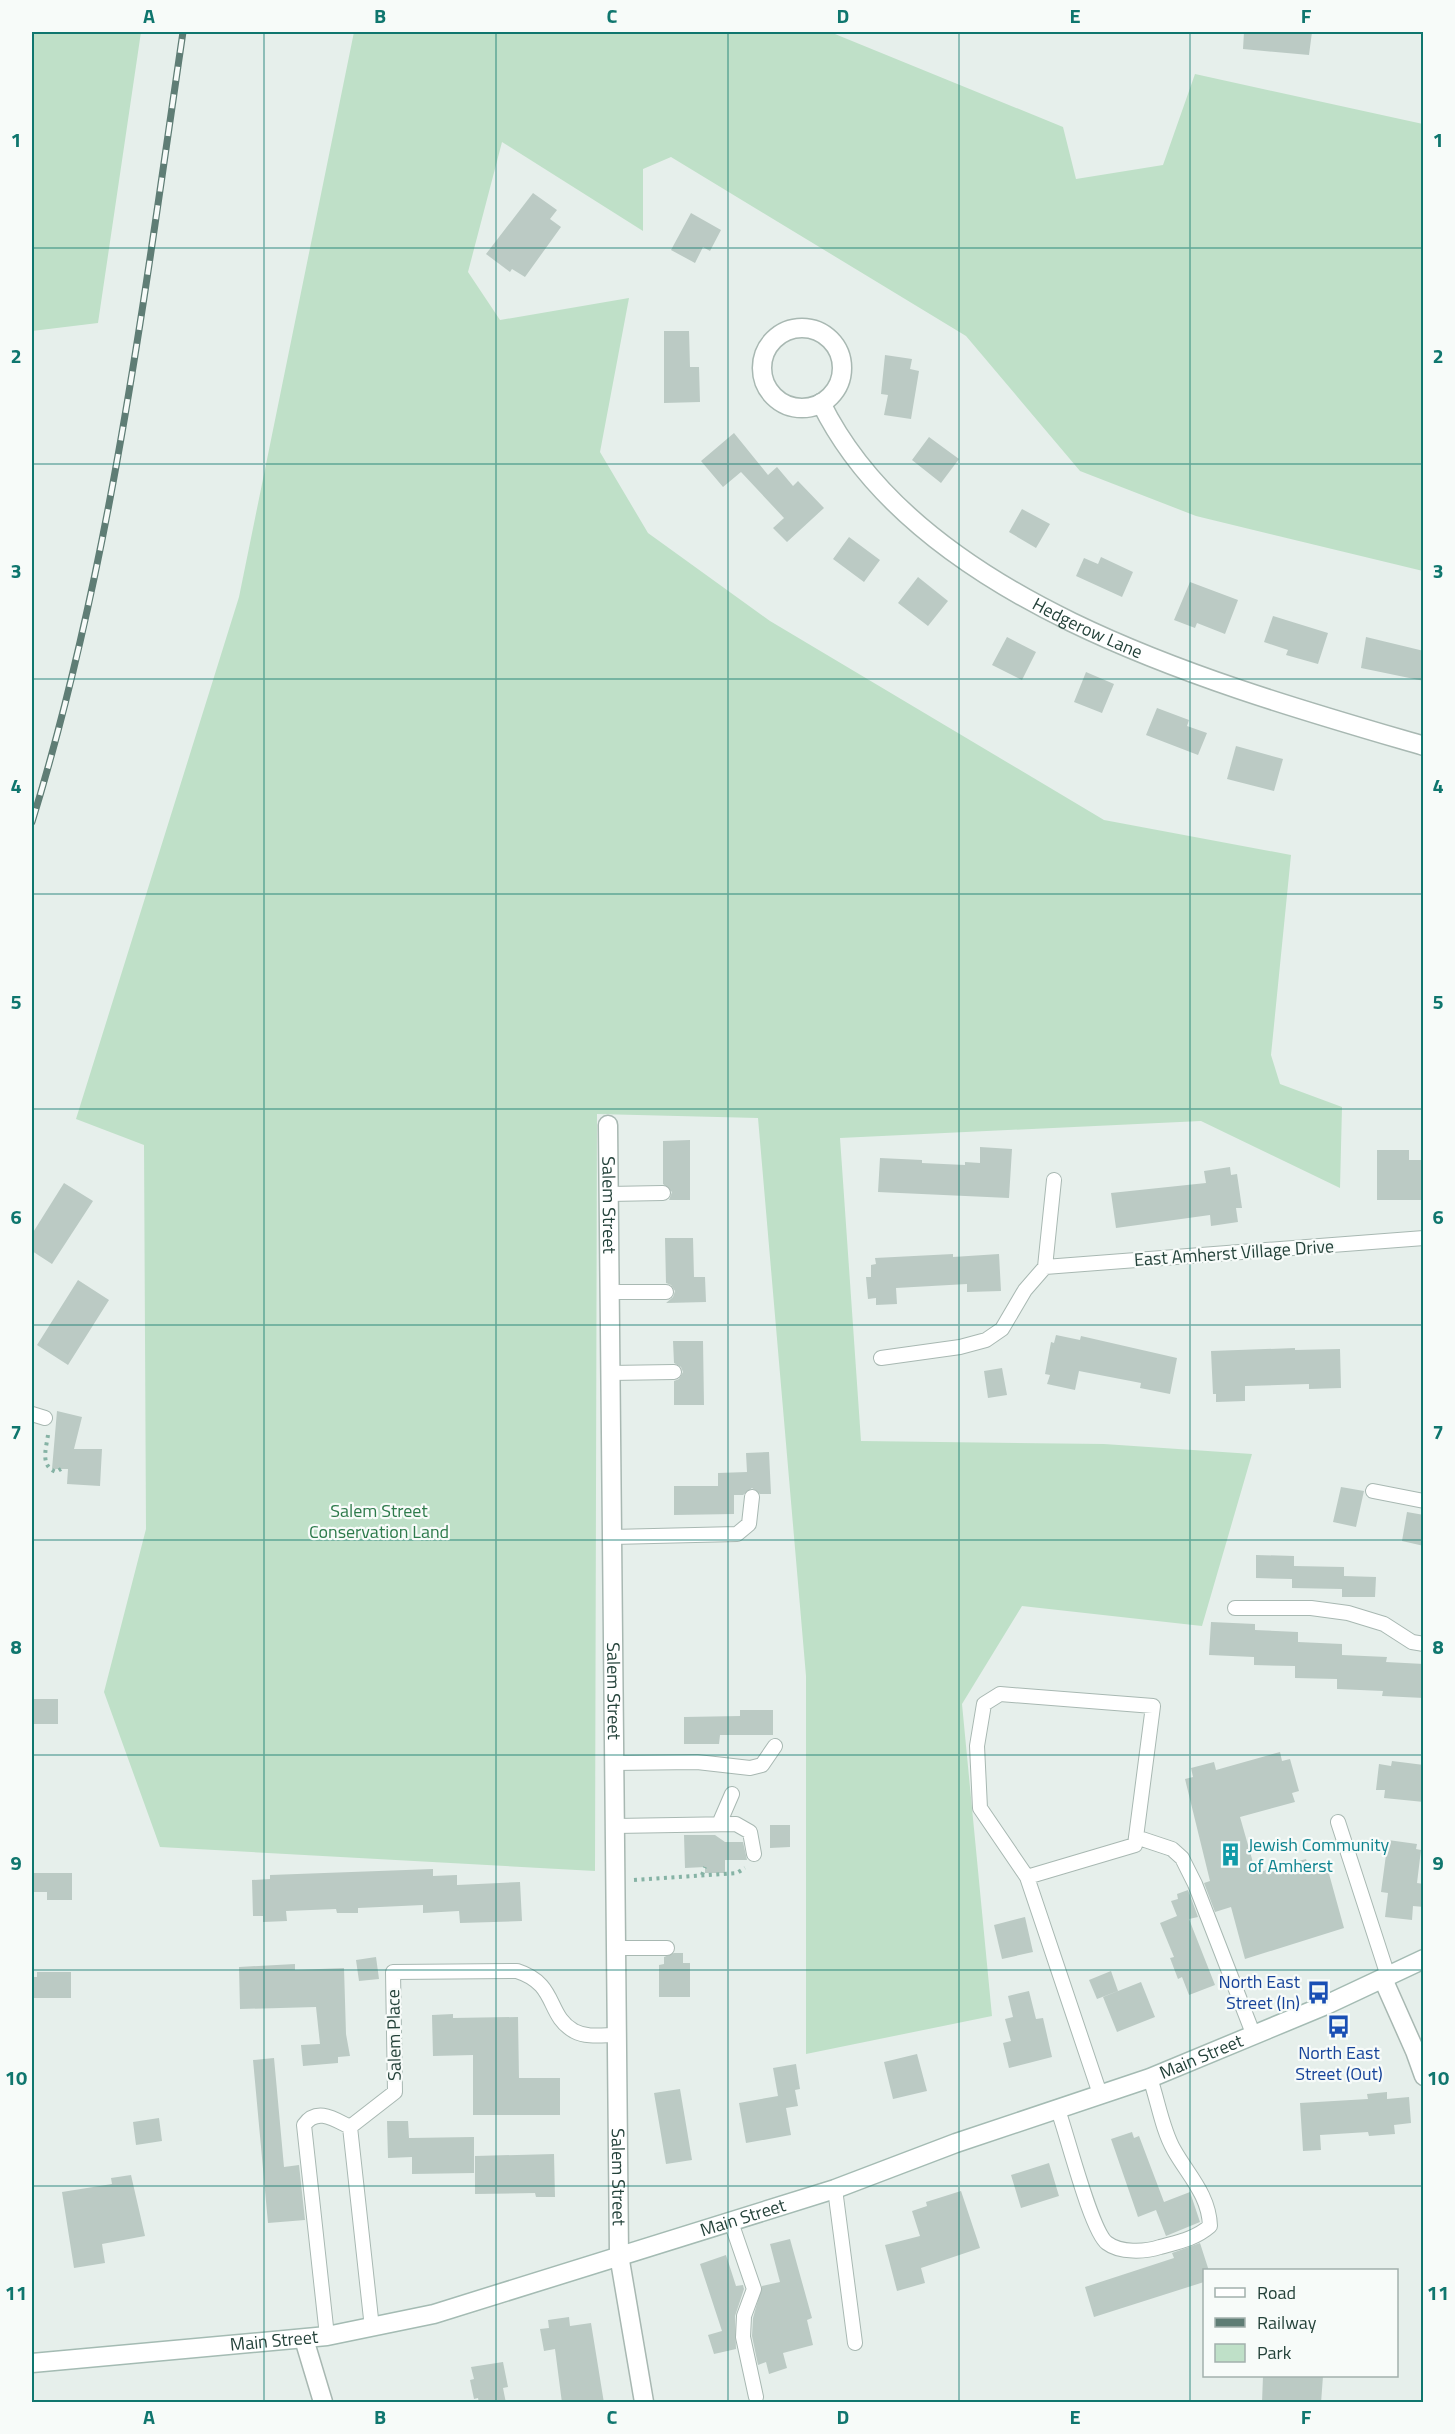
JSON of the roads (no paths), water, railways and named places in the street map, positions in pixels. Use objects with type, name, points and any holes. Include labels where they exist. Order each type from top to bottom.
[{"type":"street","points":[[796,328],[812,329],[827,336],[837,348],[842,363],[841,379],[833,393],[821,403],[805,407],[789,405],[775,397],[766,384],[763,360],[769,345],[781,334],[796,328]]},
{"type":"street","name":"Hedgerow Lane","points":[[821,403],[850,454],[890,502],[947,548],[1041,606],[1084,629],[1155,658],[1292,707],[1424,746]]},
{"type":"street","name":"Salem Street","points":[[608,1125],[619,2255],[644,2403]]},
{"type":"street","name":"Main Street","points":[[32,2363],[304,2339],[372,2328],[434,2314],[835,2189],[956,2143],[1150,2078],[1254,2036],[1424,1959]]},
{"type":"street","points":[[1385,1977],[1424,2076]]},
{"type":"street","points":[[304,2339],[323,2403]]},
{"type":"lane","points":[[880,1358],[960,1347],[986,1340],[1002,1329],[1025,1290],[1045,1267],[1054,1180]]},
{"type":"lane","points":[[609,1194],[663,1193]]},
{"type":"lane","name":"East Amherst Village Drive","points":[[1045,1267],[1424,1238]]},
{"type":"lane","points":[[610,1292],[666,1292]]},
{"type":"lane","points":[[610,1373],[674,1372]]},
{"type":"lane","points":[[1373,1491],[1424,1501]]},
{"type":"lane","points":[[612,1537],[737,1534],[749,1524],[752,1497]]},
{"type":"lane","points":[[1235,1608],[1311,1608],[1348,1613],[1384,1624],[1412,1642],[1424,1644]]},
{"type":"lane","points":[[1027,1877],[1135,1845],[1153,1706],[1000,1694],[984,1704],[977,1746],[980,1808],[1027,1877],[1100,2094]]},
{"type":"lane","points":[[614,1763],[697,1762],[750,1768],[762,1765],[775,1746]]},
{"type":"lane","points":[[719,1824],[732,1794]]},
{"type":"lane","points":[[1338,1822],[1385,1977]]},
{"type":"lane","points":[[615,1826],[736,1824],[750,1832],[754,1854]]},
{"type":"lane","points":[[1136,1837],[1172,1849],[1182,1858],[1195,1884],[1254,2036]]},
{"type":"lane","points":[[616,1948],[667,1948]]},
{"type":"lane","name":"Salem Place","points":[[350,2127],[395,2092],[393,1972],[517,1971],[534,1977],[546,1989],[562,2019],[574,2030],[590,2036],[617,2035]]},
{"type":"lane","points":[[1058,2110],[1095,2223],[1107,2243],[1121,2250],[1154,2249],[1198,2236],[1210,2226],[1209,2214],[1196,2180],[1173,2149],[1150,2078]]},
{"type":"lane","points":[[327,2336],[304,2125],[310,2117],[322,2114],[350,2127],[372,2328]]},
{"type":"lane","points":[[835,2189],[855,2343]]},
{"type":"lane","points":[[731,2222],[754,2289],[753,2299],[744,2316],[743,2337],[756,2397]]},
{"type":"railway","points":[[32,822],[60,725],[104,529],[139,331],[183,32]]},
{"type":"place","name":"Jewish Community of Amherst","points":[[1230,1855]]},
{"type":"place","name":"North East Street (In)","points":[[1318,1992]]},
{"type":"place","name":"North East Street (Out)","points":[[1339,2027]]},
{"type":"park label","name":"Salem Street Conservation Land","points":[[379,1522]]}]
